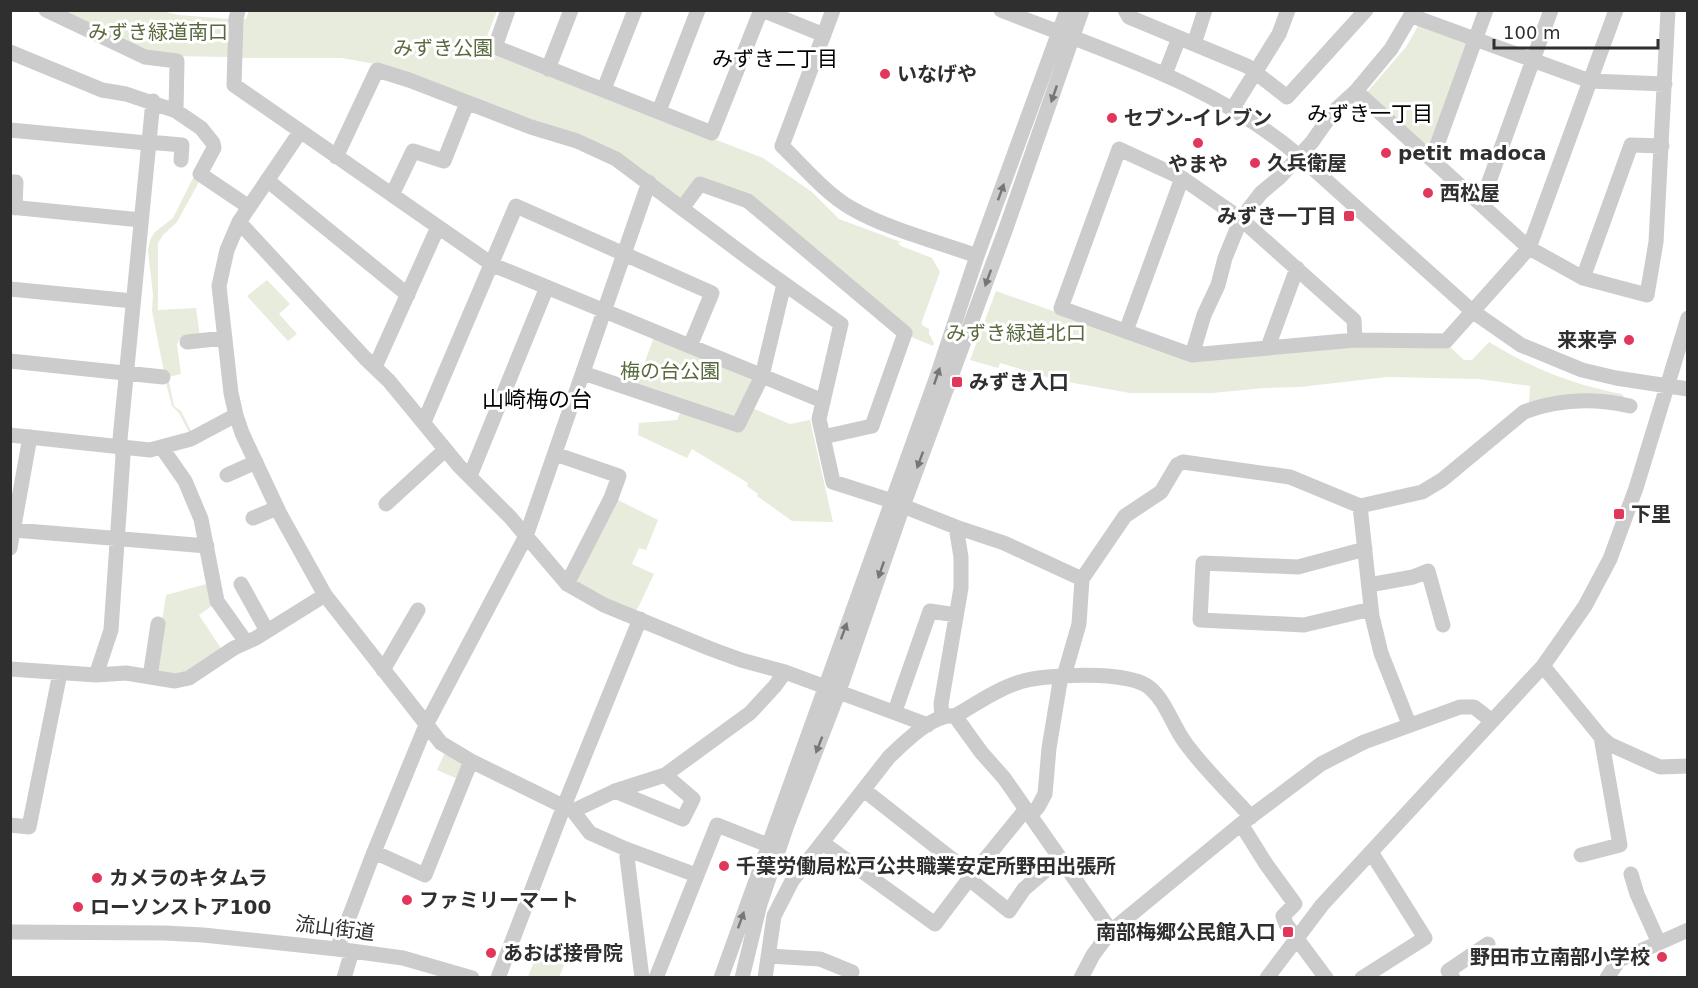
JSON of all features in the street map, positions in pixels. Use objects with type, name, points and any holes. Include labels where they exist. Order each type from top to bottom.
[{"type":"street","points":[[46,10],[145,57],[177,61],[176,111]]},
{"type":"street","points":[[238,10],[234,85],[493,265],[823,400]]},
{"type":"street","points":[[508,10],[495,47],[712,133],[762,10],[824,35]]},
{"type":"street","points":[[548,69],[571,10]]},
{"type":"street","points":[[604,89],[635,10]]},
{"type":"street","points":[[659,111],[699,10]]},
{"type":"street","points":[[833,10],[782,146],[828,191],[851,208],[882,222],[977,256]]},
{"type":"street","points":[[1001,10],[1165,74],[1233,108],[1270,132],[1299,156],[1472,312],[1521,345],[1562,363],[1601,375],[1688,389]]},
{"type":"street","points":[[742,978],[758,911],[787,825],[839,691],[977,256],[1067,10]]},
{"type":"street","points":[[721,978],[824,685],[968,335],[1082,10]]},
{"type":"street","points":[[1125,10],[1129,17],[1247,66],[1287,97],[1366,10]]},
{"type":"street","points":[[1165,74],[1205,10]]},
{"type":"street","points":[[1233,108],[1279,34],[1288,10]]},
{"type":"street","points":[[1432,159],[1486,10]]},
{"type":"street","points":[[1481,204],[1551,10]]},
{"type":"street","points":[[1355,340],[1354,320],[1241,219],[1182,178],[1119,149],[1061,309],[1192,355],[1355,340],[1446,341],[1529,248],[1616,10]]},
{"type":"street","points":[[1356,92],[1529,248],[1584,278],[1647,295],[1656,242],[1668,10]]},
{"type":"street","points":[[1192,355],[1204,315],[1218,285],[1225,258],[1241,219],[1261,193],[1299,156],[1333,112],[1356,92],[1378,62],[1391,49],[1413,13],[1590,81],[1665,84]]},
{"type":"street","points":[[10,52],[102,90],[153,101],[176,111],[201,128],[213,143],[214,148],[200,174],[249,207]]},
{"type":"street","points":[[336,157],[377,70],[409,80],[531,128],[598,149],[616,159],[841,324],[819,419],[833,482],[1004,543],[1082,579]]},
{"type":"street","points":[[96,675],[111,630],[123,456],[120,439],[153,101]]},
{"type":"street","points":[[392,195],[413,152],[444,161],[467,103]]},
{"type":"street","points":[[10,130],[182,145],[181,160]]},
{"type":"street","points":[[300,132],[239,222],[227,250],[219,286],[231,393],[236,415],[277,508],[325,595],[441,743],[471,761],[568,808],[590,833],[696,875]]},
{"type":"street","points":[[1584,278],[1631,145],[1662,146]]},
{"type":"street","points":[[1126,332],[1182,178]]},
{"type":"street","points":[[267,180],[408,295]]},
{"type":"street","points":[[10,182],[16,182],[13,208],[141,220]]},
{"type":"street","points":[[344,978],[345,950],[374,852],[426,725],[526,536],[649,182]]},
{"type":"street","points":[[682,207],[700,184],[748,201],[905,333],[872,426],[823,437]]},
{"type":"street","points":[[424,422],[493,265],[516,206],[712,293],[690,346]]},
{"type":"street","points":[[239,222],[396,387],[445,450],[526,536],[567,584],[604,605],[741,660],[824,685],[928,725]]},
{"type":"street","points":[[375,367],[438,227]]},
{"type":"street","points":[[1268,347],[1297,268]]},
{"type":"street","points":[[583,373],[738,425],[762,376],[784,284]]},
{"type":"street","points":[[470,476],[547,286]]},
{"type":"street","points":[[10,289],[133,301]]},
{"type":"street","points":[[1268,977],[1322,905],[1543,666],[1580,614],[1610,559],[1636,488],[1688,318]]},
{"type":"street","points":[[187,342],[225,338]]},
{"type":"street","points":[[10,362],[163,377]]},
{"type":"street","points":[[823,843],[935,924],[970,877],[1028,812],[1038,807],[1045,794],[1049,748],[1062,676],[1079,624],[1082,579],[1125,516],[1161,492],[1177,465],[1183,462],[1290,477],[1360,506],[1422,492],[1442,480],[1524,412],[1537,407],[1563,401],[1589,400],[1630,406]]},
{"type":"street","points":[[10,435],[150,450],[191,440],[236,415]]},
{"type":"street","points":[[10,548],[14,530],[14,507],[30,437]]},
{"type":"street","points":[[162,448],[194,498],[201,519],[217,601],[246,642]]},
{"type":"street","points":[[386,504],[445,450]]},
{"type":"street","points":[[555,454],[619,476],[611,498],[567,584]]},
{"type":"street","points":[[227,475],[256,462]]},
{"type":"street","points":[[1360,506],[1371,609],[1381,653],[1410,724]]},
{"type":"street","points":[[253,518],[277,508]]},
{"type":"street","points":[[956,527],[961,588],[941,704],[1028,812],[1111,930]]},
{"type":"street","points":[[14,530],[207,546]]},
{"type":"street","points":[[1365,549],[1298,567],[1203,563],[1200,620],[1304,625],[1371,609]]},
{"type":"street","points":[[1368,585],[1413,577],[1428,571],[1443,625]]},
{"type":"street","points":[[241,584],[267,631]]},
{"type":"street","points":[[10,669],[96,675],[126,673],[175,681],[189,678],[325,595]]},
{"type":"street","points":[[383,670],[418,610]]},
{"type":"street","points":[[895,711],[930,611],[956,615]]},
{"type":"street","points":[[498,978],[568,808],[640,619]]},
{"type":"street","points":[[150,676],[158,624]]},
{"type":"street","points":[[1543,666],[1609,744],[1660,766],[1688,766]]},
{"type":"street","points":[[568,808],[665,776],[750,713],[785,672]]},
{"type":"street","points":[[10,825],[29,827],[60,673]]},
{"type":"street","points":[[765,978],[774,916],[792,881],[889,757],[904,742],[928,725],[1018,683],[1062,676],[1118,677],[1149,686],[1163,703],[1185,742],[1246,820],[1266,864],[1295,904],[1283,916],[1286,924],[1326,978]]},
{"type":"street","points":[[1081,978],[1093,955],[1111,930],[1246,820],[1321,764],[1364,742],[1460,707],[1469,706],[1481,711],[1492,722]]},
{"type":"street","points":[[1581,855],[1620,845],[1601,737]]},
{"type":"street","points":[[374,852],[425,875],[471,761]]},
{"type":"street","points":[[615,791],[683,819],[693,799],[665,776]]},
{"type":"street","points":[[864,790],[1010,911],[1024,889],[1059,859]]},
{"type":"street","points":[[626,849],[642,971],[658,974],[717,825],[768,845]]},
{"type":"street","points":[[1362,978],[1425,938],[1371,852]]},
{"type":"street","points":[[1631,874],[1637,894],[1659,943]]},
{"type":"street","points":[[758,911],[774,916]]},
{"type":"street","points":[[1607,978],[1619,960],[1688,930]]},
{"type":"street","name":"流山街道","points":[[10,932],[165,933],[345,950],[403,958],[472,978]]},
{"type":"street","points":[[1453,978],[1448,971],[1488,944]]},
{"type":"street","points":[[768,956],[820,958],[852,972]]},
{"type":"green space","name":"みずき緑道南口","points":[[55,11],[161,11],[179,15],[230,19],[229,57],[169,56],[147,53]]},
{"type":"green space","name":"みずき公園","points":[[249,11],[497,11],[482,49],[763,158],[812,192],[839,219],[901,242],[898,243],[901,246],[932,258],[940,272],[922,325],[929,329],[933,346],[909,336],[751,198],[698,178],[684,197],[680,198],[546,127],[375,64],[342,58],[239,58],[240,19],[246,19]]},
{"type":"green space","points":[[1422,24],[1469,44],[1431,147],[1426,148],[1368,95],[1368,91],[1406,47],[1418,26]]},
{"type":"green space","points":[[194,176],[200,180],[177,222],[158,243],[158,310],[196,308],[200,337],[179,340],[177,345],[181,374],[168,377],[174,406],[181,411],[193,435],[191,436],[179,413],[172,406],[167,387],[152,311],[153,294],[148,251],[150,240],[155,232],[173,218]]},
{"type":"green space","points":[[267,280],[290,304],[279,314],[297,334],[288,341],[247,296]]},
{"type":"green space","name":"みずき緑道北口","points":[[996,291],[1192,360],[1347,346],[1449,346],[1464,360],[1472,360],[1489,342],[1553,374],[1587,386],[1622,394],[1627,402],[1529,403],[1530,386],[1479,379],[1387,377],[1300,387],[1212,393],[1130,393],[1057,380],[1000,363],[998,368],[970,360]]},
{"type":"green space","name":"梅の台公園","points":[[654,337],[754,381],[737,416],[733,418],[636,386]]},
{"type":"green space","points":[[752,408],[790,424],[810,420],[833,522],[792,521],[757,496],[758,494],[747,486],[748,483],[692,449],[687,458],[638,435],[639,423],[677,420],[681,411],[741,431]]},
{"type":"green space","points":[[616,499],[658,520],[646,550],[639,548],[632,564],[654,574],[635,614],[575,581]]},
{"type":"green space","points":[[210,583],[216,603],[199,615],[224,653],[189,676],[154,673],[166,595]]},
{"type":"green space","points":[[446,750],[463,763],[460,780],[437,770]]},
{"type":"green space","points":[[538,951],[566,961],[559,977],[528,977]]},
{"type":"place","name":"いなげや","points":[[885,74]]},
{"type":"place","name":"セブン-イレブン","points":[[1112,118]]},
{"type":"place","name":"やまや","points":[[1198,143]]},
{"type":"place","name":"petit madoca","points":[[1386,153]]},
{"type":"place","name":"久兵衛屋","points":[[1255,163]]},
{"type":"place","name":"西松屋","points":[[1428,193]]},
{"type":"place","name":"みずき一丁目","points":[[1349,216]]},
{"type":"place","name":"来来亭","points":[[1629,340]]},
{"type":"place","name":"みずき入口","points":[[957,382]]},
{"type":"place","name":"下里","points":[[1619,514]]},
{"type":"place","name":"千葉労働局松戸公共職業安定所野田出張所","points":[[724,866]]},
{"type":"place","name":"カメラのキタムラ","points":[[97,878]]},
{"type":"place","name":"ファミリーマート","points":[[407,900]]},
{"type":"place","name":"ローソンストア100","points":[[78,907]]},
{"type":"place","name":"南部梅郷公民館入口","points":[[1288,932]]},
{"type":"place","name":"あおば接骨院","points":[[491,953]]},
{"type":"place","name":"野田市立南部小学校","points":[[1662,957]]},
{"type":"district","name":"みずき二丁目","points":[[775,59]]},
{"type":"district","name":"みずき一丁目","points":[[1370,114]]},
{"type":"district","name":"山崎梅の台","points":[[537,399]]}]
